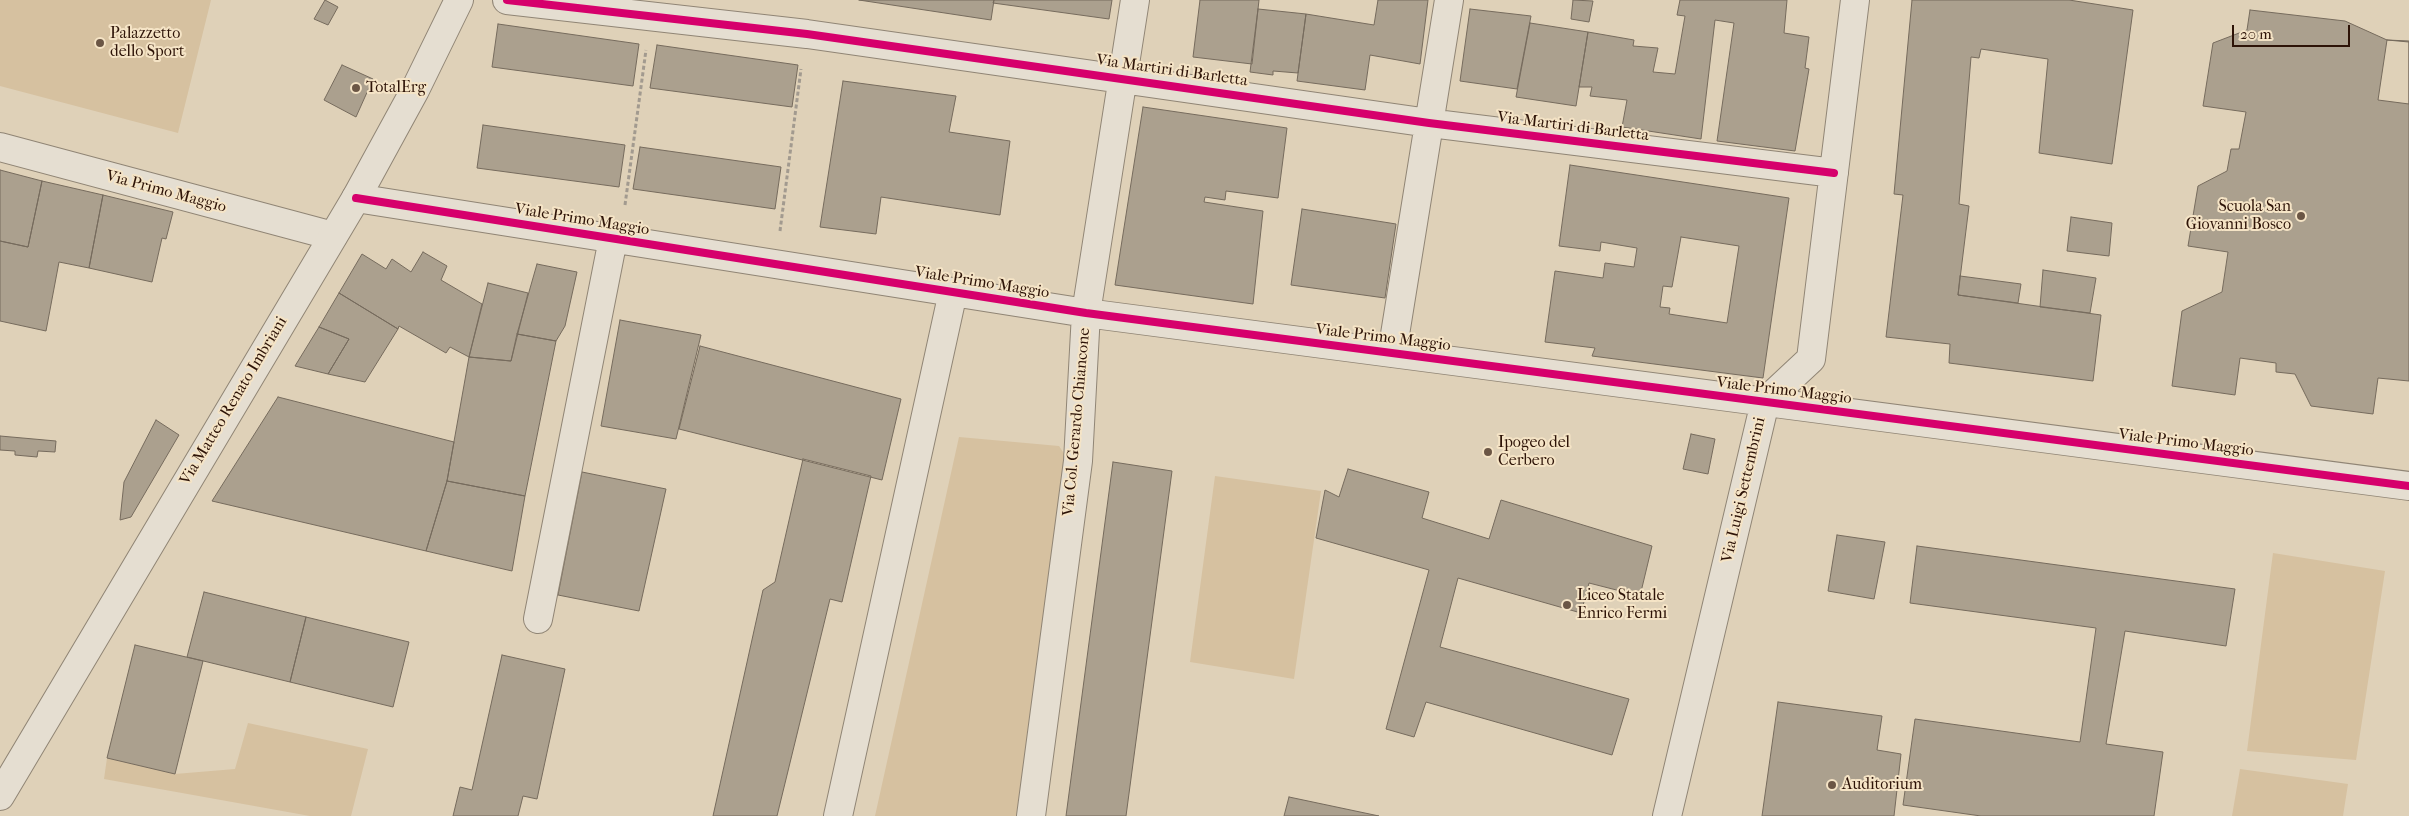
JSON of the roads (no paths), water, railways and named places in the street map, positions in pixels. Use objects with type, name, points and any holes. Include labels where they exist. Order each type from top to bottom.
[{"type":"street","name":"Via Matteo Renato Imbriani","points":[[0,796],[356,198],[416,90],[458,0]]},
{"type":"street","name":"Via Martiri di Barletta","points":[[507,0],[807,34],[1429,123],[1834,173]]},
{"type":"street","name":"Via Col. Gerardo Chiancone","points":[[1031,816],[1078,461],[1086,313],[1135,0]]},
{"type":"street","points":[[1392,353],[1449,0]]},
{"type":"street","name":"Via Luigi Settembrini","points":[[1667,816],[1765,402],[1811,359],[1855,0]]},
{"type":"street","name":"Via Primo Maggio","points":[[0,147],[333,236]]},
{"type":"street","name":"Viale Primo Maggio","points":[[356,198],[1086,313],[2409,486]]},
{"type":"street","points":[[538,620],[617,239]]},
{"type":"street","points":[[838,816],[953,292]]},
{"type":"place","name":"Palazzetto dello Sport","points":[[100,43]]},
{"type":"place","name":"TotalErg","points":[[356,88]]},
{"type":"place","name":"Scuola San Giovanni Bosco","points":[[2301,216]]},
{"type":"place","name":"Ipogeo del Cerbero","points":[[1488,452]]},
{"type":"place","name":"Liceo Statale Enrico Fermi","points":[[1567,605]]},
{"type":"place","name":"Auditorium","points":[[1832,785]]}]
